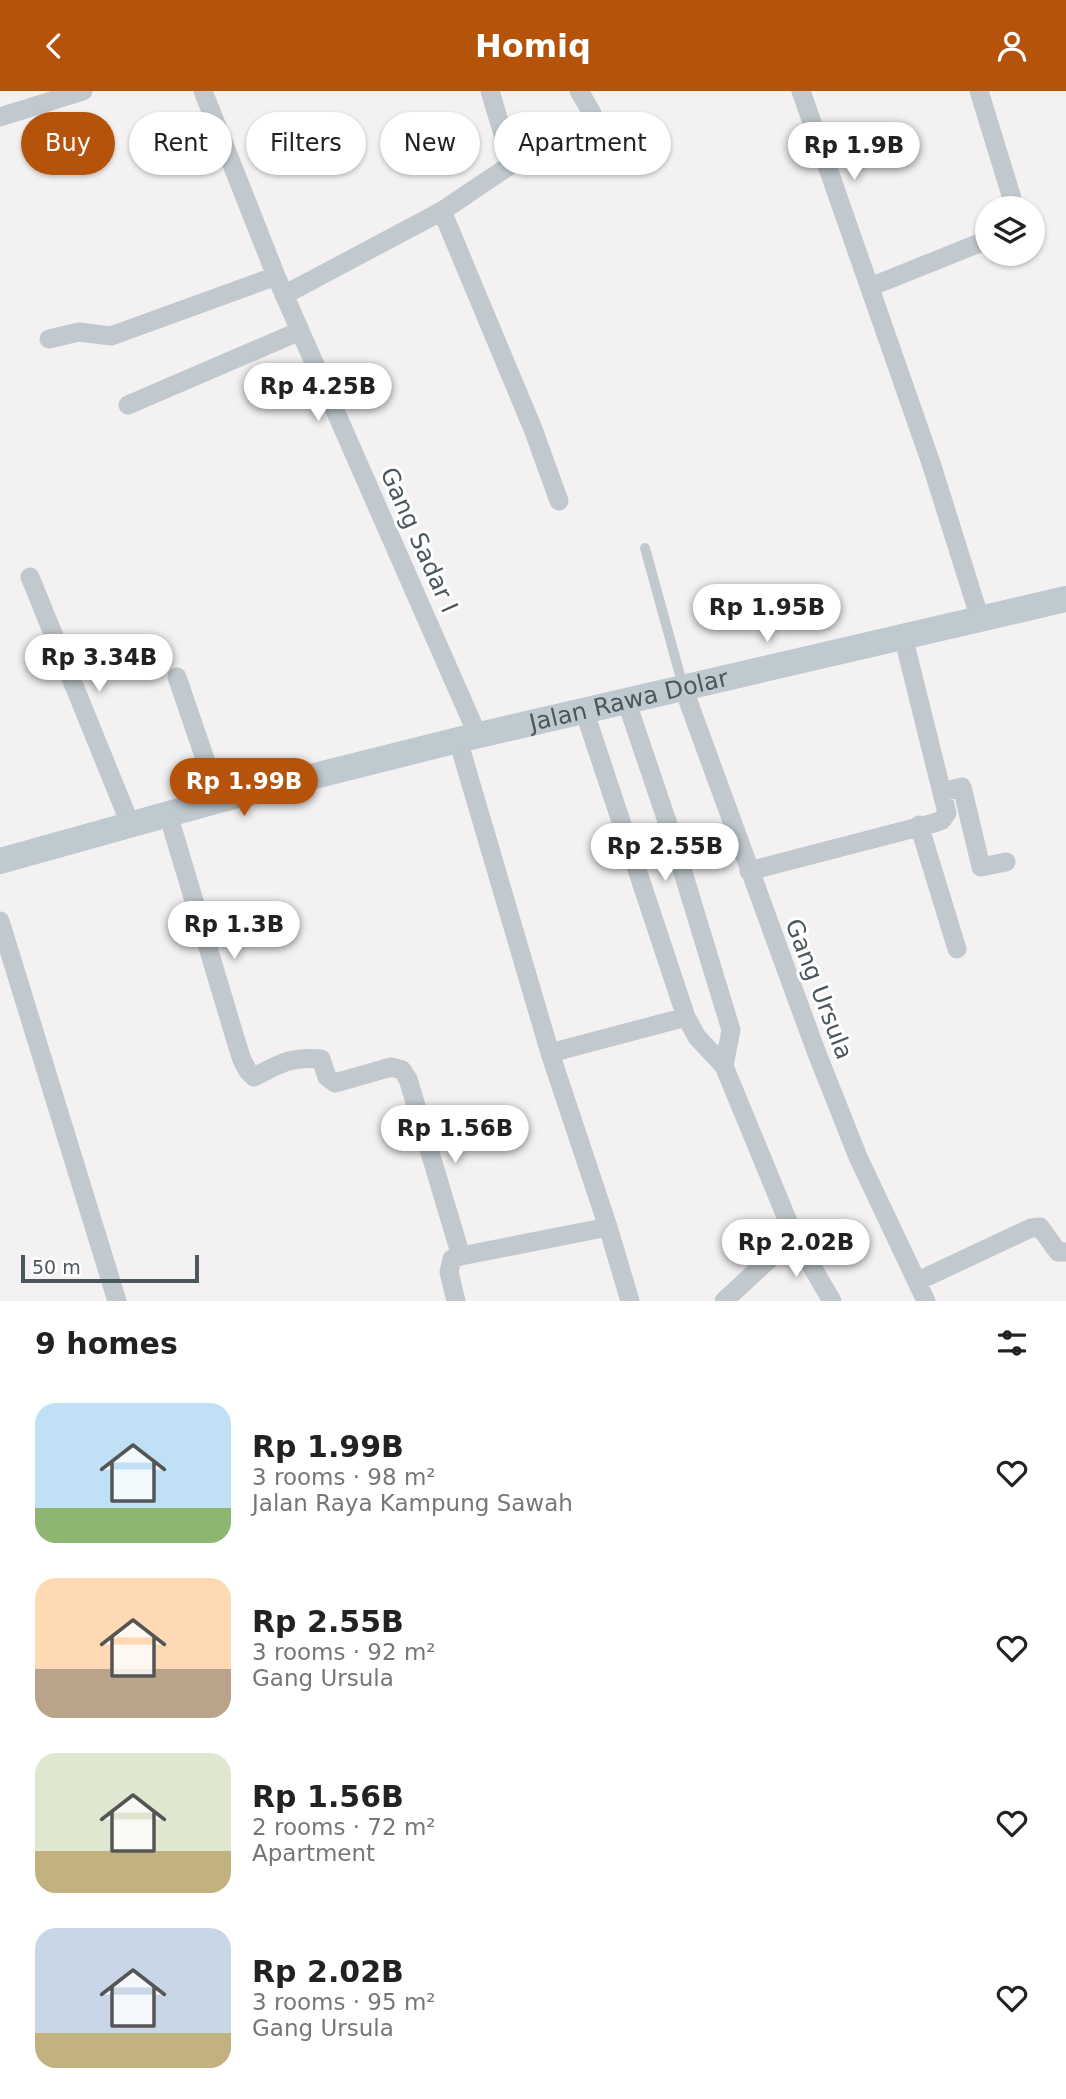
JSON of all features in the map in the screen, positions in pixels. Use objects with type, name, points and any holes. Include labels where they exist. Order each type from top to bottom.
[{"type":"street","points":[[0,117],[83,91]]},
{"type":"street","name":"Gang Sadar I","points":[[203,91],[276,276],[468,738],[550,1053],[630,1301]]},
{"type":"street","points":[[490,91],[496,112]]},
{"type":"street","points":[[579,91],[591,112]]},
{"type":"street","points":[[801,91],[931,463],[980,619]]},
{"type":"street","points":[[979,91],[1010,196]]},
{"type":"street","points":[[284,295],[442,211],[496,175]]},
{"type":"street","points":[[442,211],[533,429],[559,501]]},
{"type":"street","points":[[870,287],[975,245]]},
{"type":"street","points":[[49,339],[79,332],[111,336],[276,276]]},
{"type":"street","points":[[128,405],[300,331]]},
{"type":"street","points":[[30,577],[131,826]]},
{"type":"street","name":"Jalan Rawa Dolar","points":[[0,861],[219,800],[626,699],[1066,599]]},
{"type":"street","points":[[749,871],[942,820],[947,813],[903,636]]},
{"type":"street","points":[[177,677],[219,800]]},
{"type":"street","name":"Gang Ursula","points":[[683,687],[816,1051],[858,1157],[926,1301]]},
{"type":"street","points":[[626,699],[671,833],[731,1030],[724,1066]]},
{"type":"street","points":[[584,711],[686,1017],[697,1037],[724,1066],[793,1236],[832,1301]]},
{"type":"street","points":[[942,792],[962,787],[981,867],[1006,862]]},
{"type":"street","points":[[168,814],[236,1041],[248,1071],[254,1077],[294,1058],[321,1059],[327,1077],[335,1083],[391,1066],[402,1070],[408,1079],[461,1256]]},
{"type":"street","points":[[919,825],[957,949]]},
{"type":"street","points":[[0,921],[117,1301]]},
{"type":"street","points":[[550,1053],[686,1017]]},
{"type":"street","points":[[456,1301],[449,1272],[452,1259],[608,1227]]},
{"type":"street","points":[[918,1281],[1031,1228],[1040,1227],[1058,1252],[1066,1252]]},
{"type":"street","points":[[724,1301],[793,1236]]},
{"type":"lane","points":[[645,548],[683,687]]}]
